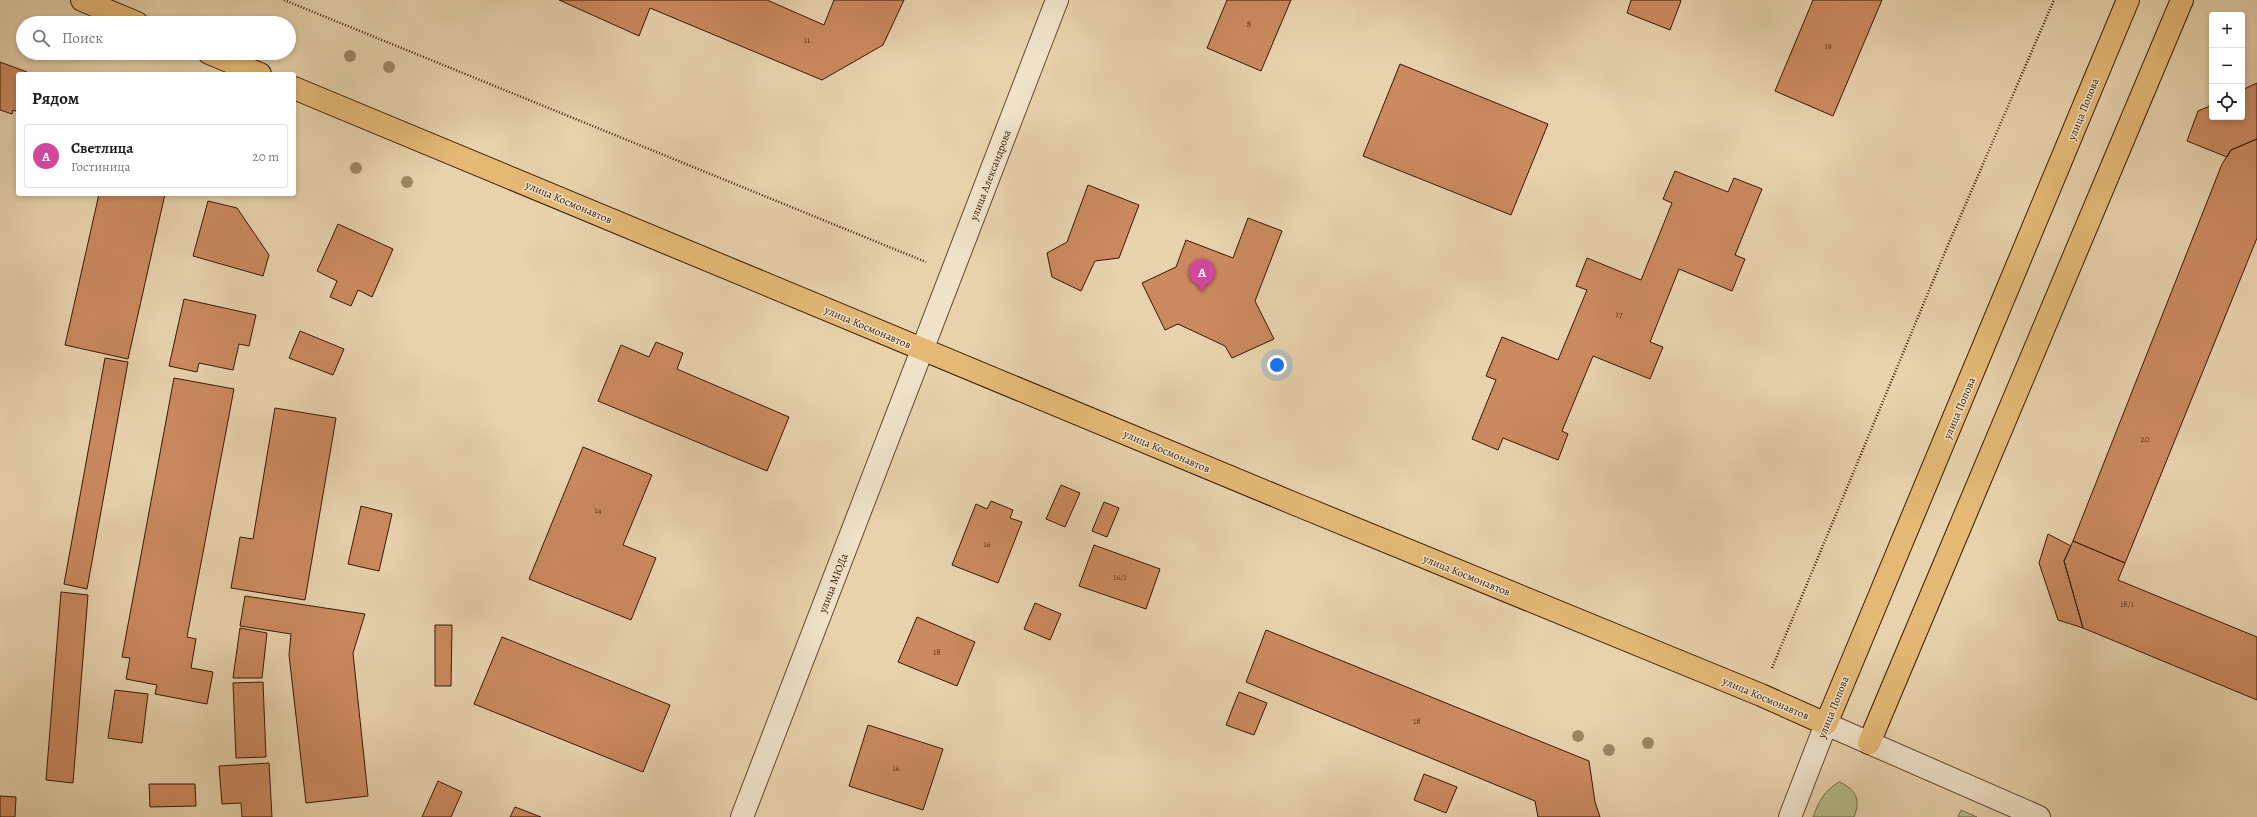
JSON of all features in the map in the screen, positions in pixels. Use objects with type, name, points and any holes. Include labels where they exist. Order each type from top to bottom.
[{"type":"main road","points":[[82,0],[120,16]]},
{"type":"main road","name":"улица Попова","points":[[1826,724],[2128,0]]},
{"type":"main road","points":[[1869,742],[2182,0]]},
{"type":"main road","points":[[226,60],[255,72]]},
{"type":"main road","name":"улица Космонавтов","points":[[296,89],[923,350],[1760,695],[1826,724]]},
{"type":"street","name":"улица Александрова","points":[[923,350],[1057,0]]},
{"type":"street","name":"улица МЮДа","points":[[742,817],[923,350]]},
{"type":"street","name":"улица Космонавтов","points":[[1826,724],[2039,817]]},
{"type":"street","name":"улица Попова","points":[[1790,817],[1826,724]]},
{"type":"path","points":[[284,0],[952,272]]},
{"type":"path","points":[[1760,695],[1948,245],[2054,0]]},
{"type":"green space","points":[[1839,782],[1850,788],[1856,796],[1857,805],[1854,817],[1813,817],[1817,806],[1823,797],[1829,789]]},
{"type":"green space","points":[[1961,810],[1977,817],[1958,817]]},
{"type":"building","points":[[559,0],[767,0],[824,25],[834,0],[904,0],[883,45],[822,80],[650,8],[639,36]]},
{"type":"building","points":[[1227,0],[1291,0],[1261,71],[1207,48]]},
{"type":"building","points":[[1631,0],[1681,1],[1670,30],[1627,13]]},
{"type":"building","points":[[1813,0],[1882,0],[1833,116],[1775,91]]},
{"type":"building","points":[[0,62],[27,72],[16,72],[16,111],[13,110],[12,114],[0,110]]},
{"type":"building","points":[[1400,64],[1548,124],[1511,215],[1363,156]]},
{"type":"building","points":[[2257,83],[2257,139],[2231,150],[2227,157],[2187,141],[2198,111],[2209,106],[2209,120],[2245,120],[2245,89]]},
{"type":"building","points":[[2257,139],[2257,238],[2125,563],[2073,541],[2222,164],[2231,150]]},
{"type":"building","points":[[1675,171],[1728,192],[1734,178],[1762,189],[1735,255],[1745,259],[1732,291],[1679,269],[1650,342],[1663,347],[1650,379],[1593,356],[1562,431],[1568,434],[1558,460],[1503,438],[1498,450],[1472,439],[1496,380],[1486,376],[1502,337],[1558,360],[1587,290],[1576,286],[1587,258],[1641,280],[1672,203],[1663,199]]},
{"type":"building","points":[[1088,185],[1139,205],[1119,258],[1095,261],[1081,291],[1052,277],[1047,253],[1067,242]]},
{"type":"building","points":[[99,196],[165,196],[128,359],[65,345]]},
{"type":"building","points":[[208,201],[237,208],[269,255],[263,276],[193,256]]},
{"type":"building","points":[[1248,218],[1282,231],[1255,301],[1274,339],[1232,358],[1225,346],[1178,324],[1165,330],[1142,283],[1176,267],[1186,240],[1233,258]]},
{"type":"building","points":[[338,224],[393,249],[372,297],[358,290],[351,306],[330,297],[337,281],[317,271]]},
{"type":"building","points":[[184,299],[256,315],[249,346],[239,344],[233,370],[199,363],[197,372],[169,366]]},
{"type":"building","points":[[300,331],[344,349],[333,375],[289,358]]},
{"type":"building","points":[[656,342],[683,353],[677,369],[789,417],[767,471],[598,401],[621,345],[649,357]]},
{"type":"building","points":[[105,358],[128,362],[87,589],[64,584]]},
{"type":"building","points":[[174,378],[234,389],[187,637],[196,639],[191,668],[213,672],[207,704],[155,694],[157,685],[126,679],[130,658],[122,657]]},
{"type":"building","points":[[275,408],[336,418],[305,600],[231,588],[240,537],[253,539]]},
{"type":"building","points":[[583,447],[652,475],[623,545],[656,558],[631,620],[529,579]]},
{"type":"building","points":[[1061,485],[1080,493],[1065,527],[1046,519]]},
{"type":"building","points":[[991,501],[1013,510],[1010,518],[1022,522],[998,583],[952,565],[976,504],[987,509]]},
{"type":"building","points":[[1104,502],[1119,508],[1107,537],[1092,531]]},
{"type":"building","points":[[361,506],[392,514],[379,571],[348,564]]},
{"type":"building","points":[[2048,534],[2071,546],[2064,561],[2083,628],[2058,620],[2039,563]]},
{"type":"building","points":[[2073,541],[2125,563],[2118,580],[2257,637],[2257,700],[2083,628],[2064,561]]},
{"type":"building","points":[[1094,545],[1160,569],[1146,609],[1079,586]]},
{"type":"building","points":[[61,592],[88,595],[73,783],[46,780]]},
{"type":"building","points":[[245,596],[365,614],[353,653],[368,796],[306,803],[289,655],[291,634],[240,626]]},
{"type":"building","points":[[1035,603],[1061,614],[1050,640],[1024,629]]},
{"type":"building","points":[[917,617],[975,642],[957,686],[898,662]]},
{"type":"building","points":[[435,625],[452,625],[451,686],[435,686]]},
{"type":"building","points":[[240,628],[267,633],[262,678],[233,678]]},
{"type":"building","points":[[1266,630],[1589,761],[1595,802],[1600,817],[1538,817],[1535,801],[1246,682]]},
{"type":"building","points":[[502,637],[670,705],[643,772],[474,704]]},
{"type":"building","points":[[263,682],[266,757],[236,758],[233,683]]},
{"type":"building","points":[[115,690],[148,694],[142,743],[108,738]]},
{"type":"building","points":[[1239,692],[1267,703],[1254,735],[1226,725]]},
{"type":"building","points":[[868,725],[943,749],[923,810],[849,786]]},
{"type":"building","points":[[269,763],[272,817],[242,817],[241,803],[222,804],[219,766]]},
{"type":"building","points":[[1424,774],[1457,787],[1446,813],[1414,800]]},
{"type":"building","points":[[438,781],[462,792],[451,817],[422,817]]},
{"type":"building","points":[[149,784],[195,784],[196,806],[150,807]]},
{"type":"building","points":[[0,796],[16,797],[15,817],[0,817]]},
{"type":"building","points":[[515,807],[541,817],[510,817]]},
{"type":"place","name":"Светлица","points":[[1202,292]]}]
